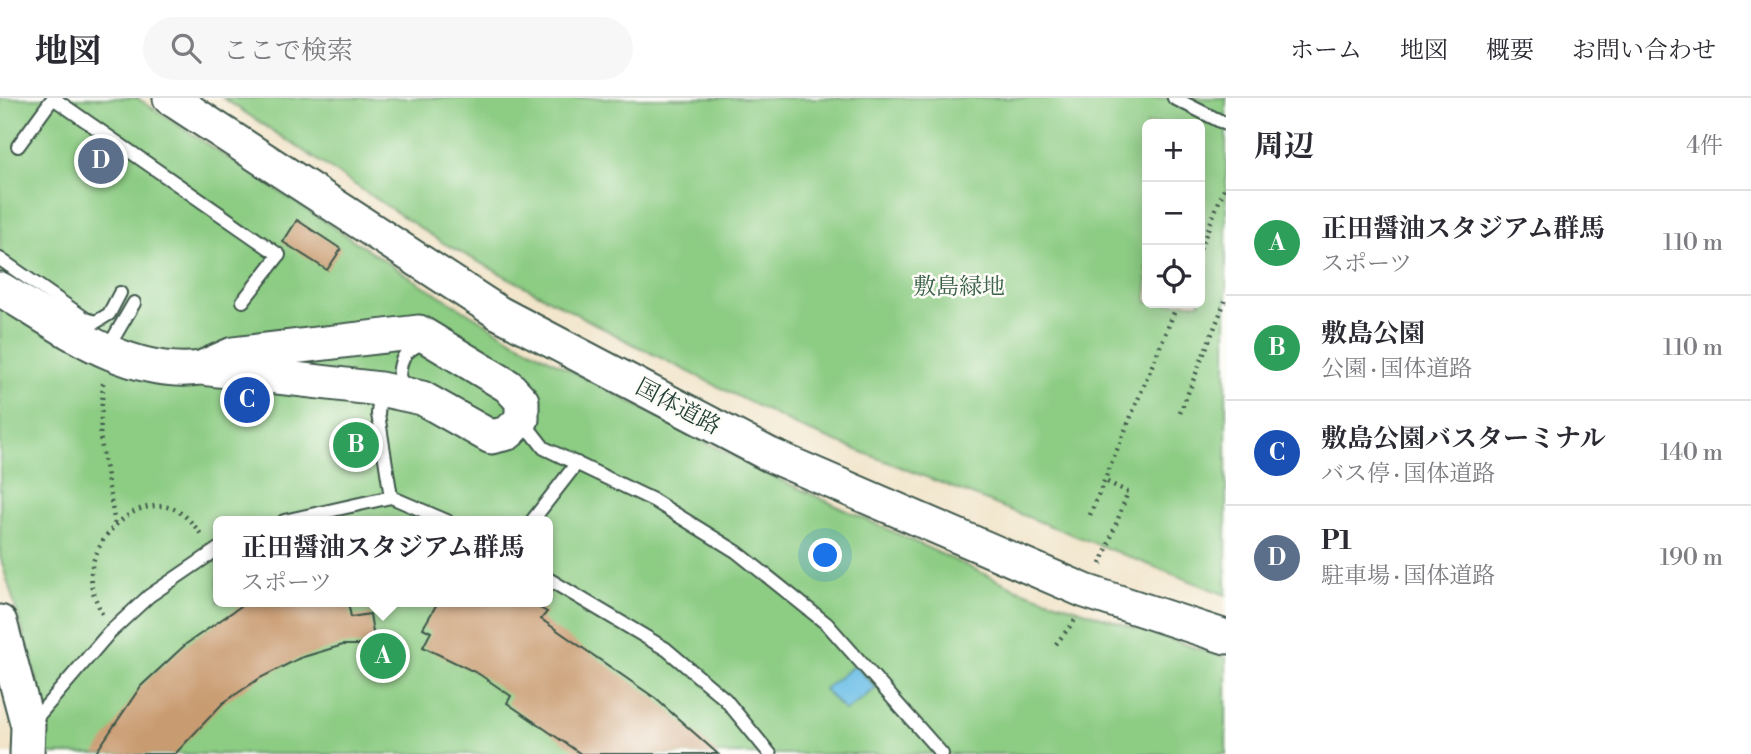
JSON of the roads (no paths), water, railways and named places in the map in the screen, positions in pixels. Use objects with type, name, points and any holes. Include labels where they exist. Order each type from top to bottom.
[{"type":"street","name":"国体道路","points":[[170,98],[499,313],[770,455],[1085,591],[1226,637]]},
{"type":"street","points":[[0,289],[105,352],[180,370],[201,368],[380,389],[422,398],[491,437],[508,432],[522,419],[522,401],[509,386],[419,332],[233,354],[201,368]]},
{"type":"street","points":[[0,622],[28,740]]},
{"type":"lane","points":[[18,146],[53,98],[65,106],[279,255],[243,301]]},
{"type":"lane","points":[[1174,98],[1226,124]]},
{"type":"lane","points":[[0,260],[96,322],[109,314],[120,293]]},
{"type":"lane","points":[[105,352],[134,303]]},
{"type":"lane","points":[[419,332],[423,343],[404,353],[399,377],[408,391],[422,398]]},
{"type":"lane","points":[[380,389],[378,414],[391,497]]},
{"type":"lane","points":[[522,419],[544,448],[653,500],[747,560],[827,624],[942,754]]},
{"type":"lane","points":[[536,516],[577,463]]},
{"type":"lane","points":[[306,516],[391,497],[435,516]]},
{"type":"lane","points":[[28,740],[109,633],[149,596],[213,552]]},
{"type":"lane","points":[[553,582],[666,649],[725,698],[770,754]]},
{"type":"water","points":[[855,665],[876,688],[845,711],[824,689]]},
{"type":"place","name":"P1","points":[[101,161]]},
{"type":"place","name":"敷島公園バスターミナル","points":[[247,400]]},
{"type":"place","name":"敷島公園","points":[[356,445]]},
{"type":"place","name":"正田醤油スタジアム群馬","points":[[383,656]]},
{"type":"park label","name":"敷島緑地","points":[[959,287]]}]
